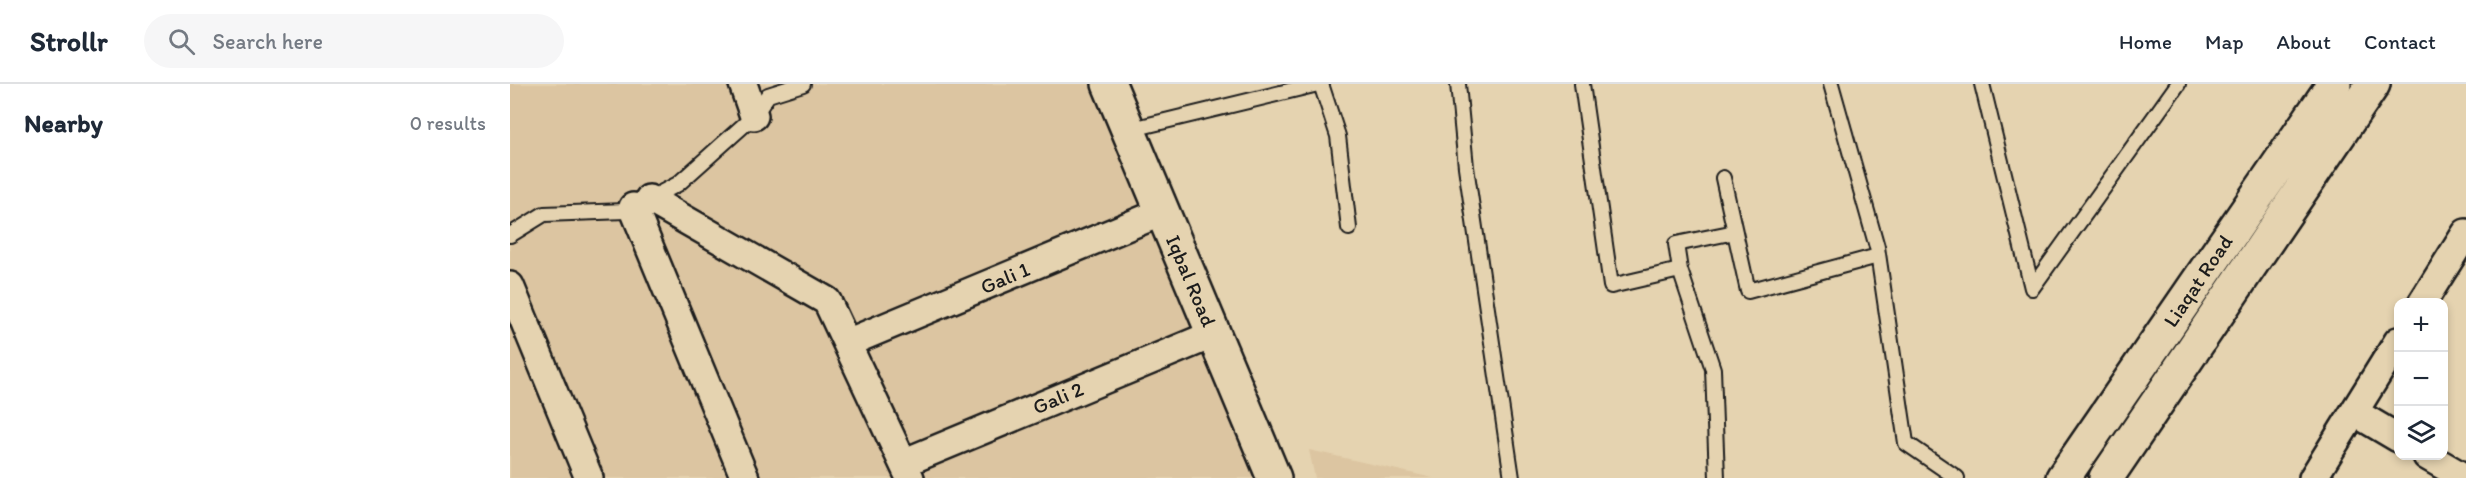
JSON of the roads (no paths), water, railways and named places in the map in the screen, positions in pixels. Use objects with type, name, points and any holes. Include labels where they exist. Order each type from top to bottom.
[{"type":"main road","name":"Iqbal Road","points":[[1109,84],[1274,478]]},
{"type":"main road","name":"Liaqat Road","points":[[2063,478],[2334,84]]},
{"type":"main road","name":"Liaqat Road","points":[[2106,478],[2373,84]]},
{"type":"street","points":[[743,84],[754,116]]},
{"type":"street","points":[[641,203],[827,301],[907,470]]},
{"type":"street","points":[[641,203],[745,478]]},
{"type":"street","name":"Gali 1","points":[[847,343],[1162,212]]},
{"type":"street","points":[[2425,298],[2466,233]]},
{"type":"street","points":[[510,286],[589,478]]},
{"type":"street","name":"Gali 2","points":[[907,470],[1214,334]]},
{"type":"street","points":[[2313,478],[2394,347]]},
{"type":"street","points":[[2354,412],[2394,436]]},
{"type":"street","points":[[2434,460],[2465,478]]},
{"type":"lane","points":[[510,234],[544,214],[626,211],[678,184],[754,116],[768,95],[803,84]]},
{"type":"lane","points":[[1128,130],[1319,84],[1338,136],[1349,228]]},
{"type":"lane","points":[[1458,84],[1466,167],[1512,478]]},
{"type":"lane","points":[[1582,84],[1611,286],[1680,270]]},
{"type":"lane","points":[[1831,84],[1878,256],[1906,443],[1957,478]]},
{"type":"lane","points":[[1982,84],[2032,288],[2178,84]]},
{"type":"lane","points":[[1724,178],[1748,291],[1878,256]]},
{"type":"lane","points":[[1717,478],[1713,369],[1680,270],[1676,244],[1735,232]]}]
